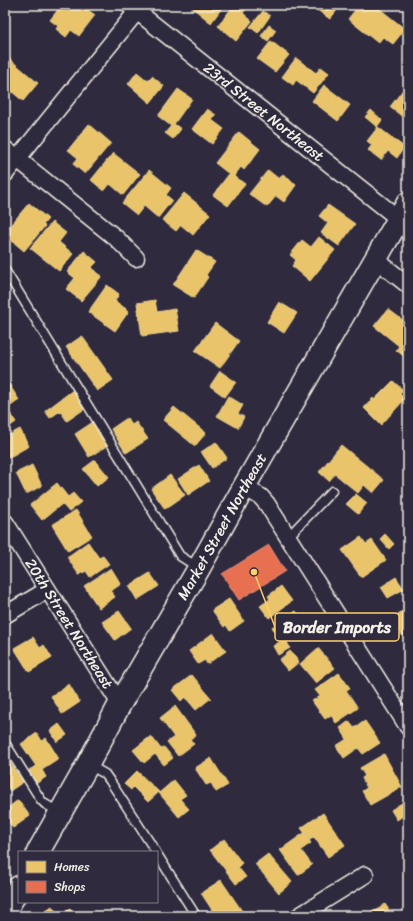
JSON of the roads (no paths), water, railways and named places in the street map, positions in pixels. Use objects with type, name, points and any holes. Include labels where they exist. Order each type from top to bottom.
[{"type":"main road","name":"Market Street Northeast","points":[[39,851],[120,704],[403,211]]},
{"type":"main road","points":[[5,912],[18,888]]},
{"type":"street","points":[[5,174],[136,7]]},
{"type":"street","name":"23rd Street Northeast","points":[[136,7],[403,211]]},
{"type":"street","points":[[5,149],[116,238],[136,258]]},
{"type":"street","points":[[375,259],[408,285]]},
{"type":"street","points":[[244,487],[261,497],[267,504],[408,727]]},
{"type":"street","name":"20th Street Northeast","points":[[5,522],[120,704]]},
{"type":"street","points":[[5,615],[47,590]]},
{"type":"street","points":[[299,916],[365,875]]},
{"type":"lane","points":[[5,270],[180,556],[199,568]]},
{"type":"lane","points":[[288,537],[332,491]]},
{"type":"lane","points":[[5,743],[41,800],[60,813]]},
{"type":"lane","points":[[88,764],[105,774],[155,851]]},
{"type":"lane","points":[[158,856],[196,916]]},
{"type":"place","name":"Border Imports","points":[[254,572]]}]
